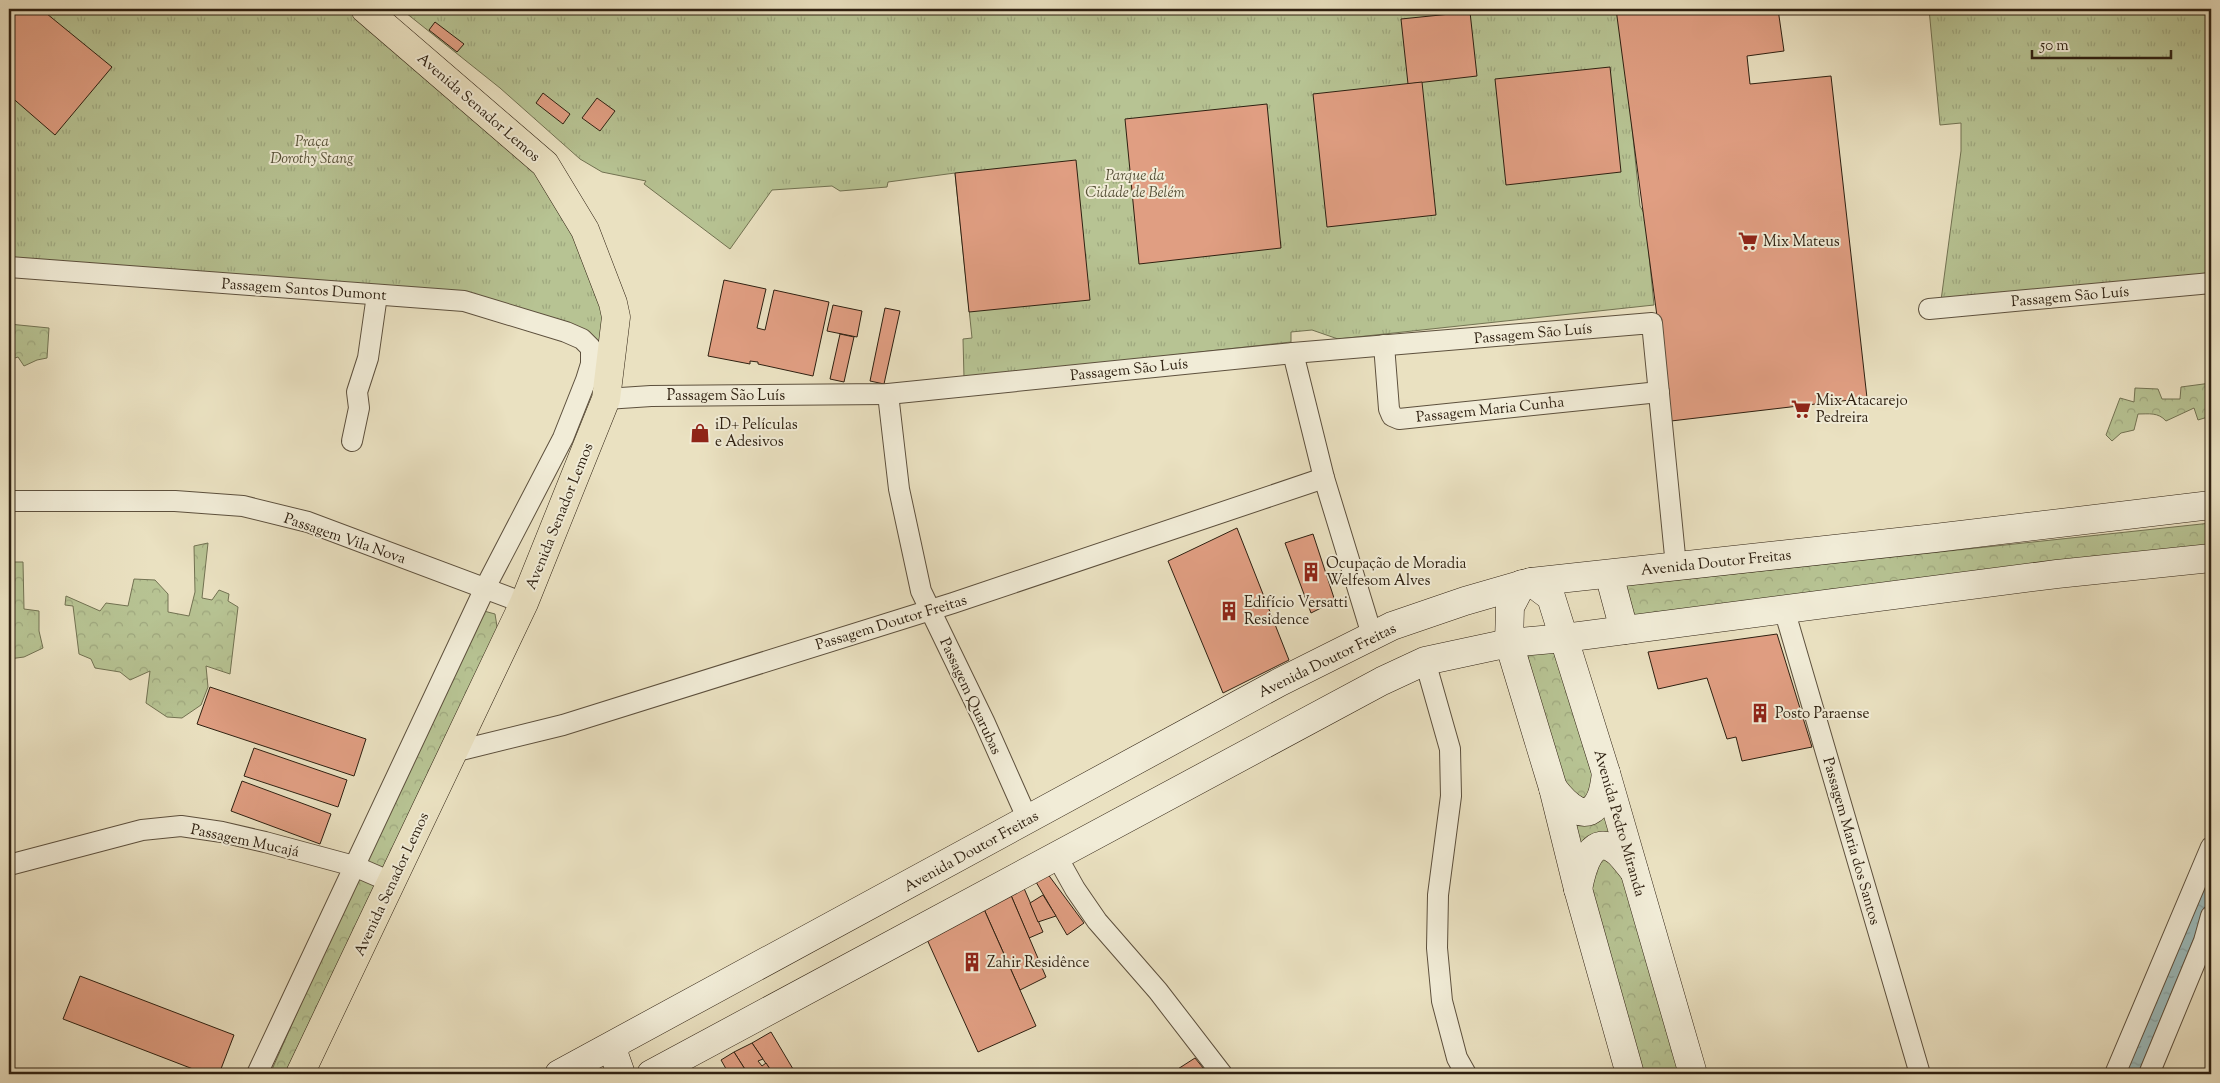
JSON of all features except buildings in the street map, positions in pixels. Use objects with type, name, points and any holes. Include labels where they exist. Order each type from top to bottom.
[{"type":"main road","name":"Avenida Senador Lemos","points":[[300,1074],[524,603],[606,399],[616,317],[613,303],[585,230],[545,164],[365,9]]},
{"type":"main road","name":"Avenida Doutor Freitas","points":[[559,1074],[1280,682],[1372,635],[1456,604],[1526,583],[2211,505]]},
{"type":"main road","points":[[651,1074],[1382,681],[1426,661],[1509,643],[1564,638],[2057,574],[2211,558]]},
{"type":"main road","points":[[1609,574],[1624,630]]},
{"type":"main road","points":[[1526,583],[1510,607],[1509,643],[1553,788],[1578,889],[1630,1074]]},
{"type":"main road","name":"Avenida Pedro Miranda","points":[[1526,583],[1551,597],[1606,774],[1693,1074]]},
{"type":"main road","points":[[1553,788],[1567,806],[1576,811],[1586,812],[1593,808],[1602,797],[1606,774]]},
{"type":"main road","points":[[1578,889],[1583,863],[1589,853],[1598,847],[1606,846],[1618,853],[1635,872]]},
{"type":"main road","points":[[616,1044],[614,1054],[621,1074]]},
{"type":"street","name":"Passagem Santos Dumont","points":[[9,267],[464,302],[566,332],[582,339],[590,348]]},
{"type":"street","name":"Passagem São Luís","points":[[1929,309],[2211,283]]},
{"type":"street","points":[[352,441],[359,408],[357,392],[368,358],[377,295]]},
{"type":"street","name":"Passagem São Luís","points":[[606,399],[651,396],[888,394],[1384,345],[1652,323],[1659,392]]},
{"type":"street","name":"Passagem Maria Cunha","points":[[1384,345],[1389,409],[1395,418],[1659,392]]},
{"type":"street","name":"Avenida Senador Lemos","points":[[258,1074],[485,588],[563,438],[591,364],[590,348]]},
{"type":"street","points":[[1293,354],[1324,478],[1372,635]]},
{"type":"street","points":[[1659,392],[1676,566]]},
{"type":"street","name":"Passagem Quarubas","points":[[888,394],[899,489],[921,592],[984,721],[1028,820]]},
{"type":"street","name":"Passagem Doutor Freitas","points":[[454,752],[563,725],[930,610],[1324,478]]},
{"type":"street","name":"Passagem Vila Nova","points":[[9,501],[174,501],[243,506],[308,522],[524,603]]},
{"type":"street","name":"Passagem Maria dos Santos","points":[[1784,609],[1920,1074]]},
{"type":"street","points":[[1426,661],[1450,748],[1451,796],[1438,895],[1437,948],[1442,1001],[1457,1058],[1466,1074]]},
{"type":"street","name":"Passagem Mucajá","points":[[9,865],[142,830],[181,826],[222,832],[354,866],[391,882]]},
{"type":"street","points":[[2116,1074],[2211,847]]},
{"type":"street","points":[[1056,855],[1074,889],[1097,921],[1158,991],[1222,1074]]},
{"type":"street","points":[[2149,1074],[2208,946],[2210,918],[2185,910]]},
{"type":"green space","name":"Praça Dorothy Stang","points":[[9,9],[364,9],[521,141],[585,230],[613,353],[464,301],[9,267]]},
{"type":"green space","name":"Parque da Cidade de Belém","points":[[401,9],[1620,9],[1640,206],[1645,215],[1654,305],[1338,339],[1312,330],[1291,332],[1291,342],[964,378],[963,339],[972,338],[955,173],[888,182],[887,187],[840,191],[832,186],[772,190],[730,249],[644,184],[646,181],[602,172],[580,159],[500,88]]},
{"type":"green space","points":[[1929,9],[2211,9],[2211,278],[1940,308],[1961,151],[1961,123],[1940,125]]},
{"type":"green space","points":[[9,324],[49,328],[47,358],[24,366],[18,357],[9,360]]},
{"type":"green space","points":[[2211,383],[2211,416],[2198,420],[2194,408],[2166,421],[2157,415],[2138,414],[2134,430],[2121,433],[2112,441],[2106,435],[2120,398],[2134,402],[2135,388],[2158,389],[2162,399],[2180,399],[2181,387]]},
{"type":"green space","points":[[2211,523],[2211,553],[1628,624],[1621,586]]},
{"type":"green space","points":[[208,543],[202,598],[212,600],[219,590],[229,594],[228,601],[238,607],[230,674],[206,666],[208,687],[201,705],[182,718],[167,717],[146,703],[150,671],[130,680],[120,672],[95,668],[91,659],[79,654],[73,606],[65,605],[66,596],[100,611],[106,603],[128,606],[134,579],[155,580],[168,594],[168,612],[189,616],[195,592],[194,546]]},
{"type":"green space","points":[[12,562],[23,562],[24,609],[39,611],[39,631],[43,648],[24,657],[9,659],[9,597],[13,595]]},
{"type":"green space","points":[[484,611],[495,614],[499,639],[294,1074],[270,1074],[345,904]]},
{"type":"green space","points":[[1556,649],[1594,782],[1590,792],[1583,798],[1557,781],[1527,653]]},
{"type":"green space","points":[[1607,796],[1622,850],[1579,861],[1572,815]]},
{"type":"green space","points":[[1596,856],[1624,867],[1682,1074],[1640,1074],[1589,895]]},
{"type":"water","points":[[2211,863],[2211,897],[2138,1074],[2123,1074]]},
{"type":"place","name":"Mix Mateus","points":[[1748,241]]},
{"type":"place","name":"Mix Atacarejo Pedreira","points":[[1801,409]]},
{"type":"place","name":"iD+ Películas e Adesivos","points":[[700,433]]},
{"type":"place","name":"Ocupação de Moradia Welfesom Alves","points":[[1311,572]]},
{"type":"place","name":"Edifício Versatti Residence","points":[[1229,611]]},
{"type":"place","name":"Posto Paraense","points":[[1760,713]]},
{"type":"place","name":"Zahir Residênce","points":[[972,962]]}]
